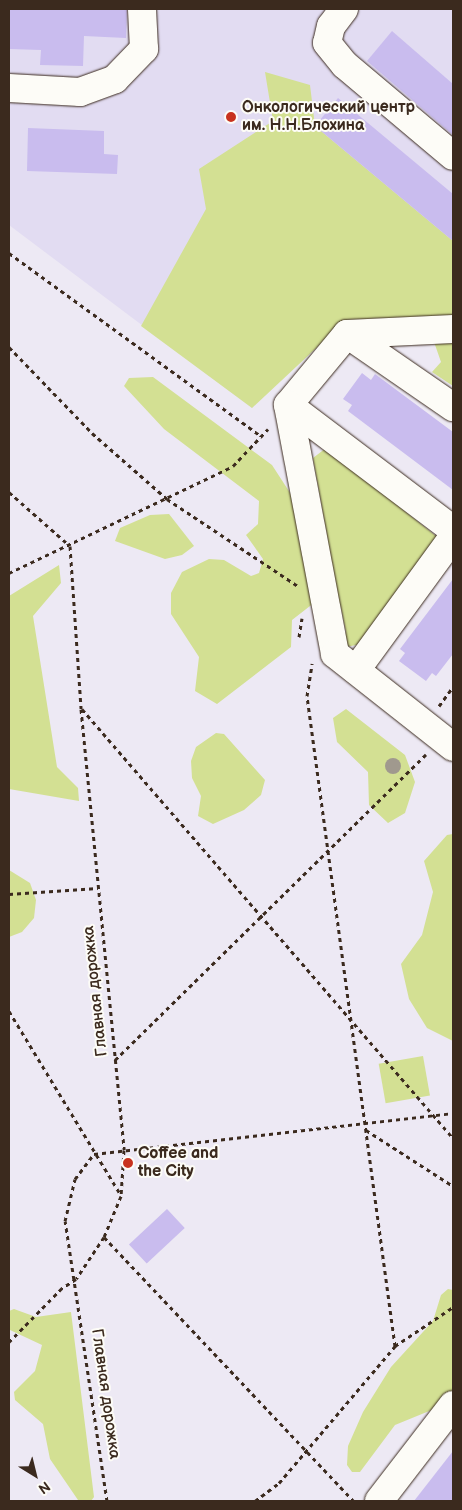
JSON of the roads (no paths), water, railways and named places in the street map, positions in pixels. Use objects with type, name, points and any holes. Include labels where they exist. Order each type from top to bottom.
[{"type":"lane","points":[[9,88],[80,92],[114,79],[144,49],[142,9]]},
{"type":"lane","points":[[344,9],[331,26],[327,43],[345,65],[453,156]]},
{"type":"lane","points":[[288,405],[347,334],[453,329]]},
{"type":"lane","points":[[347,334],[453,406]]},
{"type":"lane","points":[[288,405],[453,530]]},
{"type":"lane","points":[[288,405],[335,654],[447,742]]},
{"type":"lane","points":[[356,670],[453,537]]},
{"type":"lane","points":[[379,1501],[453,1405]]},
{"type":"place","name":"Онкологический центр им. Н.Н.Блохина","points":[[231,117]]},
{"type":"place","name":"Coffee and the City","points":[[128,1163]]}]
